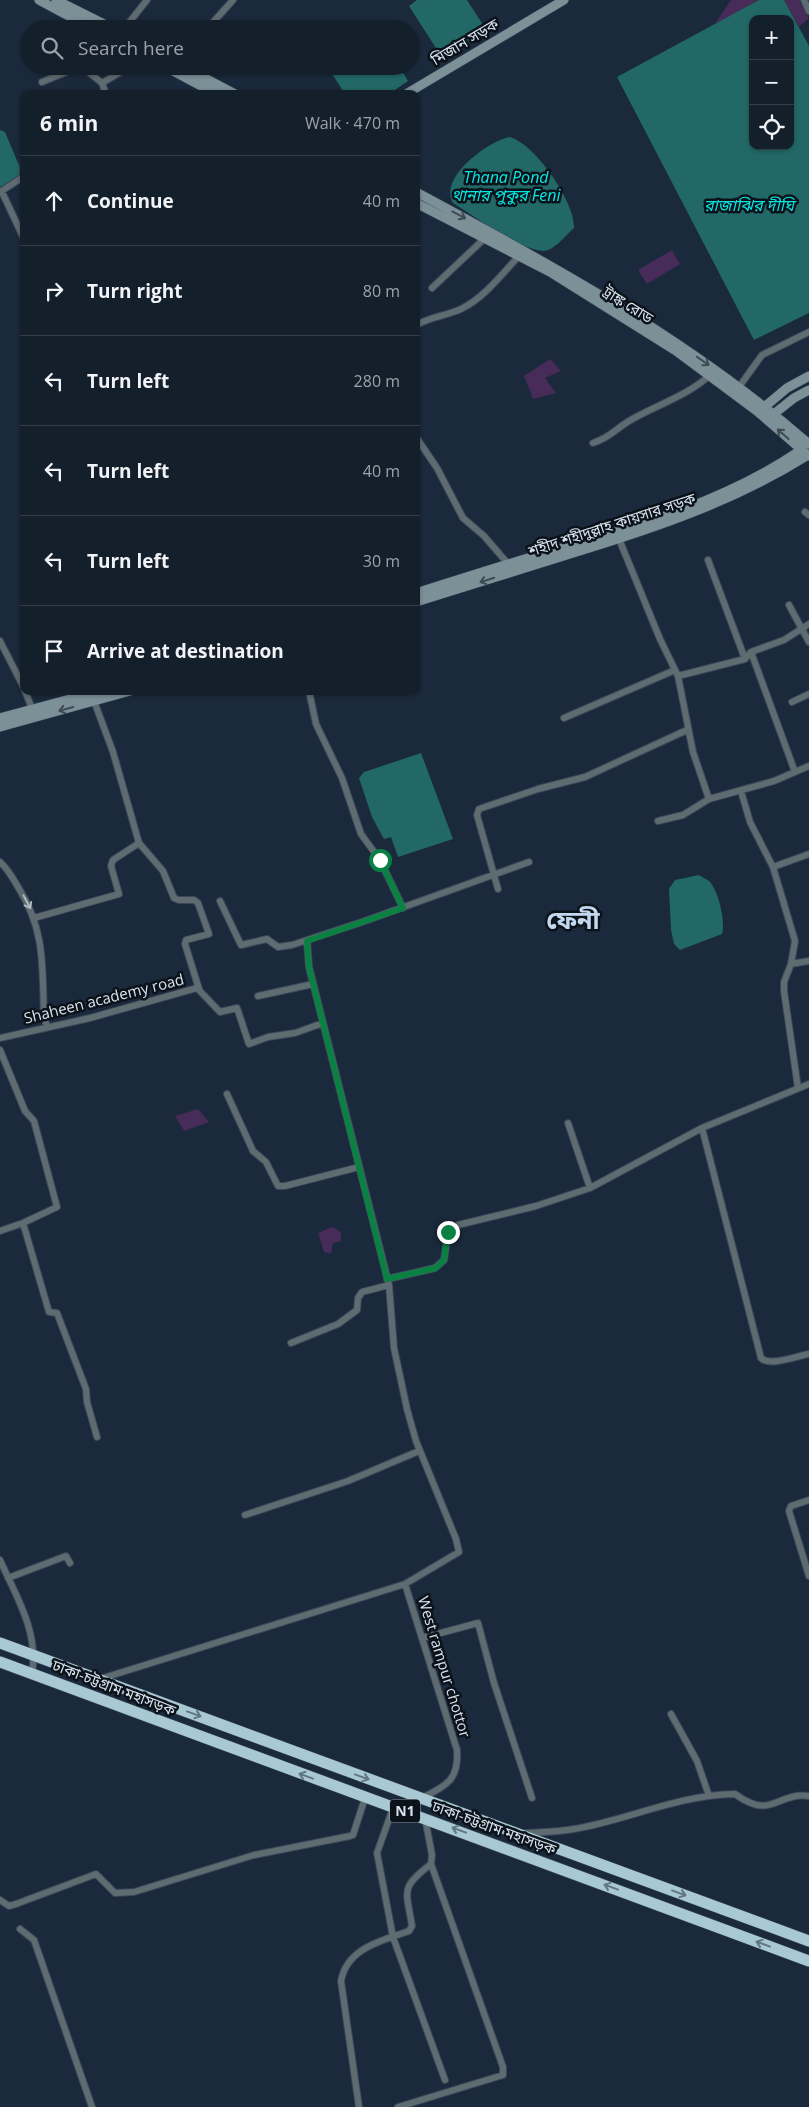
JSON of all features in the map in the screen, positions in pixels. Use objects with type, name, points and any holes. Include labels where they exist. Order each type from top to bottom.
[{"type":"highway","name":"ঢাকা-চট্টগ্রাম মহাসড়ক","points":[[0,1643],[521,1833],[809,1941]]},
{"type":"highway","name":"ঢাকা-চট্টগ্রাম মহাসড়ক","points":[[0,1662],[809,1961]]},
{"type":"main road","points":[[39,0],[76,20]]},
{"type":"main road","points":[[56,0],[96,20]]},
{"type":"main road","name":"মিজান সড়ক","points":[[413,90],[564,0]]},
{"type":"main road","points":[[181,75],[209,90]]},
{"type":"main road","points":[[199,75],[227,90]]},
{"type":"main road","name":"ট্রাঙ্ক রোড","points":[[420,194],[554,267],[653,326],[766,406],[809,444]]},
{"type":"main road","name":"ট্রাঙ্ক রোড","points":[[420,205],[550,272],[676,351],[758,412],[806,454]]},
{"type":"main road","points":[[758,412],[787,388],[809,376]]},
{"type":"main road","points":[[767,420],[809,390]]},
{"type":"main road","name":"শহীদ শহীদুল্লাহ কায়সার সড়ক","points":[[420,601],[619,539],[708,507],[774,476],[806,454]]},
{"type":"main road","name":"শহীদ শহীদুল্লাহ কায়সার সড়ক","points":[[420,592],[616,532],[697,504],[806,454]]},
{"type":"main road","points":[[0,727],[34,713],[88,695]]},
{"type":"main road","points":[[0,718],[34,713],[116,695]]},
{"type":"street","points":[[131,20],[147,0]]},
{"type":"street","points":[[215,20],[233,0]]},
{"type":"street","points":[[804,0],[809,11]]},
{"type":"street","points":[[42,82],[59,75]]},
{"type":"street","points":[[93,75],[102,82],[105,90]]},
{"type":"street","points":[[102,82],[115,75]]},
{"type":"street","points":[[20,179],[1,192],[20,231]]},
{"type":"street","points":[[432,288],[484,239]]},
{"type":"street","points":[[420,322],[430,317],[463,308],[492,286],[519,256]]},
{"type":"street","points":[[739,387],[762,355],[809,332]]},
{"type":"street","points":[[593,443],[609,438],[630,421],[695,388],[709,376]]},
{"type":"street","points":[[420,443],[437,468],[463,518],[480,532],[514,571]]},
{"type":"street","points":[[619,539],[677,673],[688,730],[709,799]]},
{"type":"street","points":[[708,560],[745,659]]},
{"type":"street","points":[[789,605],[809,642]]},
{"type":"street","points":[[564,718],[677,673],[745,659],[751,652],[784,640],[809,624]]},
{"type":"street","points":[[0,641],[20,682]]},
{"type":"street","points":[[751,652],[794,772]]},
{"type":"street","points":[[792,702],[809,694]]},
{"type":"street","points":[[26,695],[34,713]]},
{"type":"street","points":[[310,695],[316,724],[342,778],[361,834],[380,860],[403,908]]},
{"type":"street","points":[[94,701],[112,752],[139,843],[163,871],[174,898],[194,900],[198,904],[210,934],[186,940],[185,944],[199,989]]},
{"type":"street","points":[[498,889],[477,815],[479,809],[585,777],[688,730]]},
{"type":"street","points":[[658,821],[682,814],[709,799],[742,791],[809,766]]},
{"type":"street","points":[[742,791],[750,822],[774,867],[795,942],[791,964],[784,982],[784,990],[798,1088]]},
{"type":"street","points":[[34,918],[119,894],[111,866],[113,860],[139,843]]},
{"type":"street","points":[[774,867],[809,854]]},
{"type":"street","points":[[0,862],[8,870],[28,902],[34,918],[43,955],[44,1017],[47,1026]]},
{"type":"street","points":[[220,901],[241,945],[267,939],[278,947],[307,941],[529,862]]},
{"type":"street","points":[[99,1679],[405,1584],[458,1552],[456,1539],[419,1450],[407,1409],[394,1348],[388,1282],[313,984],[306,947],[307,941]]},
{"type":"street","points":[[791,964],[809,961]]},
{"type":"street","points":[[258,996],[313,984]]},
{"type":"street","name":"Shaheen academy road","points":[[0,1038],[47,1026],[90,1018],[199,989],[220,1012],[236,1008],[249,1044],[268,1037],[295,1033],[323,1023]]},
{"type":"street","points":[[0,1050],[25,1111],[34,1122],[57,1203],[54,1209],[0,1231]]},
{"type":"street","points":[[292,1343],[338,1324],[357,1310],[358,1298],[362,1292],[436,1268],[444,1260],[448,1232],[458,1225],[536,1206],[590,1188],[702,1128],[809,1084]]},
{"type":"street","points":[[227,1094],[253,1151],[266,1162],[278,1186],[285,1186],[359,1167]]},
{"type":"street","points":[[568,1123],[590,1188]]},
{"type":"street","points":[[702,1128],[761,1358],[763,1361],[775,1362],[809,1354]]},
{"type":"street","points":[[23,1223],[49,1312],[57,1313],[86,1389],[86,1402],[97,1437]]},
{"type":"street","points":[[244,1515],[348,1481],[419,1450]]},
{"type":"street","points":[[809,1500],[791,1506],[789,1511],[809,1576]]},
{"type":"street","points":[[8,1578],[66,1556],[70,1563]]},
{"type":"street","points":[[0,1560],[30,1628],[35,1656],[32,1673]]},
{"type":"street","name":"West rampur chottor","points":[[405,1584],[451,1728],[458,1765],[455,1775],[445,1786],[421,1798]]},
{"type":"street","points":[[422,1638],[478,1623],[494,1683],[532,1798]]},
{"type":"street","points":[[671,1714],[697,1761],[709,1796]]},
{"type":"street","points":[[521,1833],[575,1829],[672,1802],[709,1796],[735,1794],[749,1804],[758,1806],[802,1795],[809,1796]]},
{"type":"street","points":[[0,1900],[8,1906],[96,1874],[101,1877],[115,1894],[134,1892],[254,1854],[350,1836],[353,1835],[365,1798]]},
{"type":"street","points":[[392,1808],[378,1853],[393,1937],[445,2080]]},
{"type":"street","points":[[398,2107],[503,2075],[503,2067],[431,1864],[432,1855],[425,1818]]},
{"type":"street","points":[[359,2107],[341,1981],[343,1969],[349,1959],[365,1948],[409,1930],[412,1926],[406,1890],[410,1882],[431,1864]]},
{"type":"street","points":[[20,1929],[34,1940],[92,2107]]},
{"type":"shaded area","points":[[731,0],[759,0],[714,25]]},
{"type":"shaded area","points":[[784,0],[799,0],[809,18],[799,27]]},
{"type":"shaded area","points":[[672,250],[680,264],[647,284],[638,270]]},
{"type":"shaded area","points":[[550,359],[561,371],[545,378],[556,393],[533,399],[524,376]]},
{"type":"shaded area","points":[[198,1109],[209,1122],[184,1131],[175,1116]]},
{"type":"shaded area","points":[[332,1227],[341,1232],[341,1241],[333,1243],[331,1254],[324,1252],[318,1233]]},
{"type":"water","points":[[417,0],[467,0],[487,31],[443,59],[420,23],[420,20],[418,20],[409,6]]},
{"type":"water","name":"রাজাঝির দীঘি","points":[[759,0],[784,0],[792,15],[749,15],[749,150],[794,150],[794,18],[809,46],[809,313],[754,340],[617,77]]},
{"type":"water","points":[[333,75],[404,75],[408,81],[395,90],[342,90]]},
{"type":"water","points":[[0,130],[5,132],[20,168],[20,172],[18,177],[0,187]]},
{"type":"water","name":"Thana Pond থানার পুকুর Feni","points":[[509,137],[519,141],[541,161],[561,190],[573,217],[574,228],[556,246],[547,250],[534,249],[510,239],[453,203],[450,193],[452,183],[458,172],[478,153]]},
{"type":"water","points":[[421,753],[453,839],[398,857],[391,837],[384,839],[372,817],[359,778],[364,772]]},
{"type":"water","points":[[699,875],[709,881],[718,898],[723,922],[722,934],[680,950],[674,944],[671,930],[669,889],[675,880]]},
{"type":"district","name":"ফেনী","points":[[573,920]]},
{"type":"route","points":[[380,860],[403,908],[307,941],[309,967],[387,1279],[436,1268],[444,1260],[448,1232]]}]
